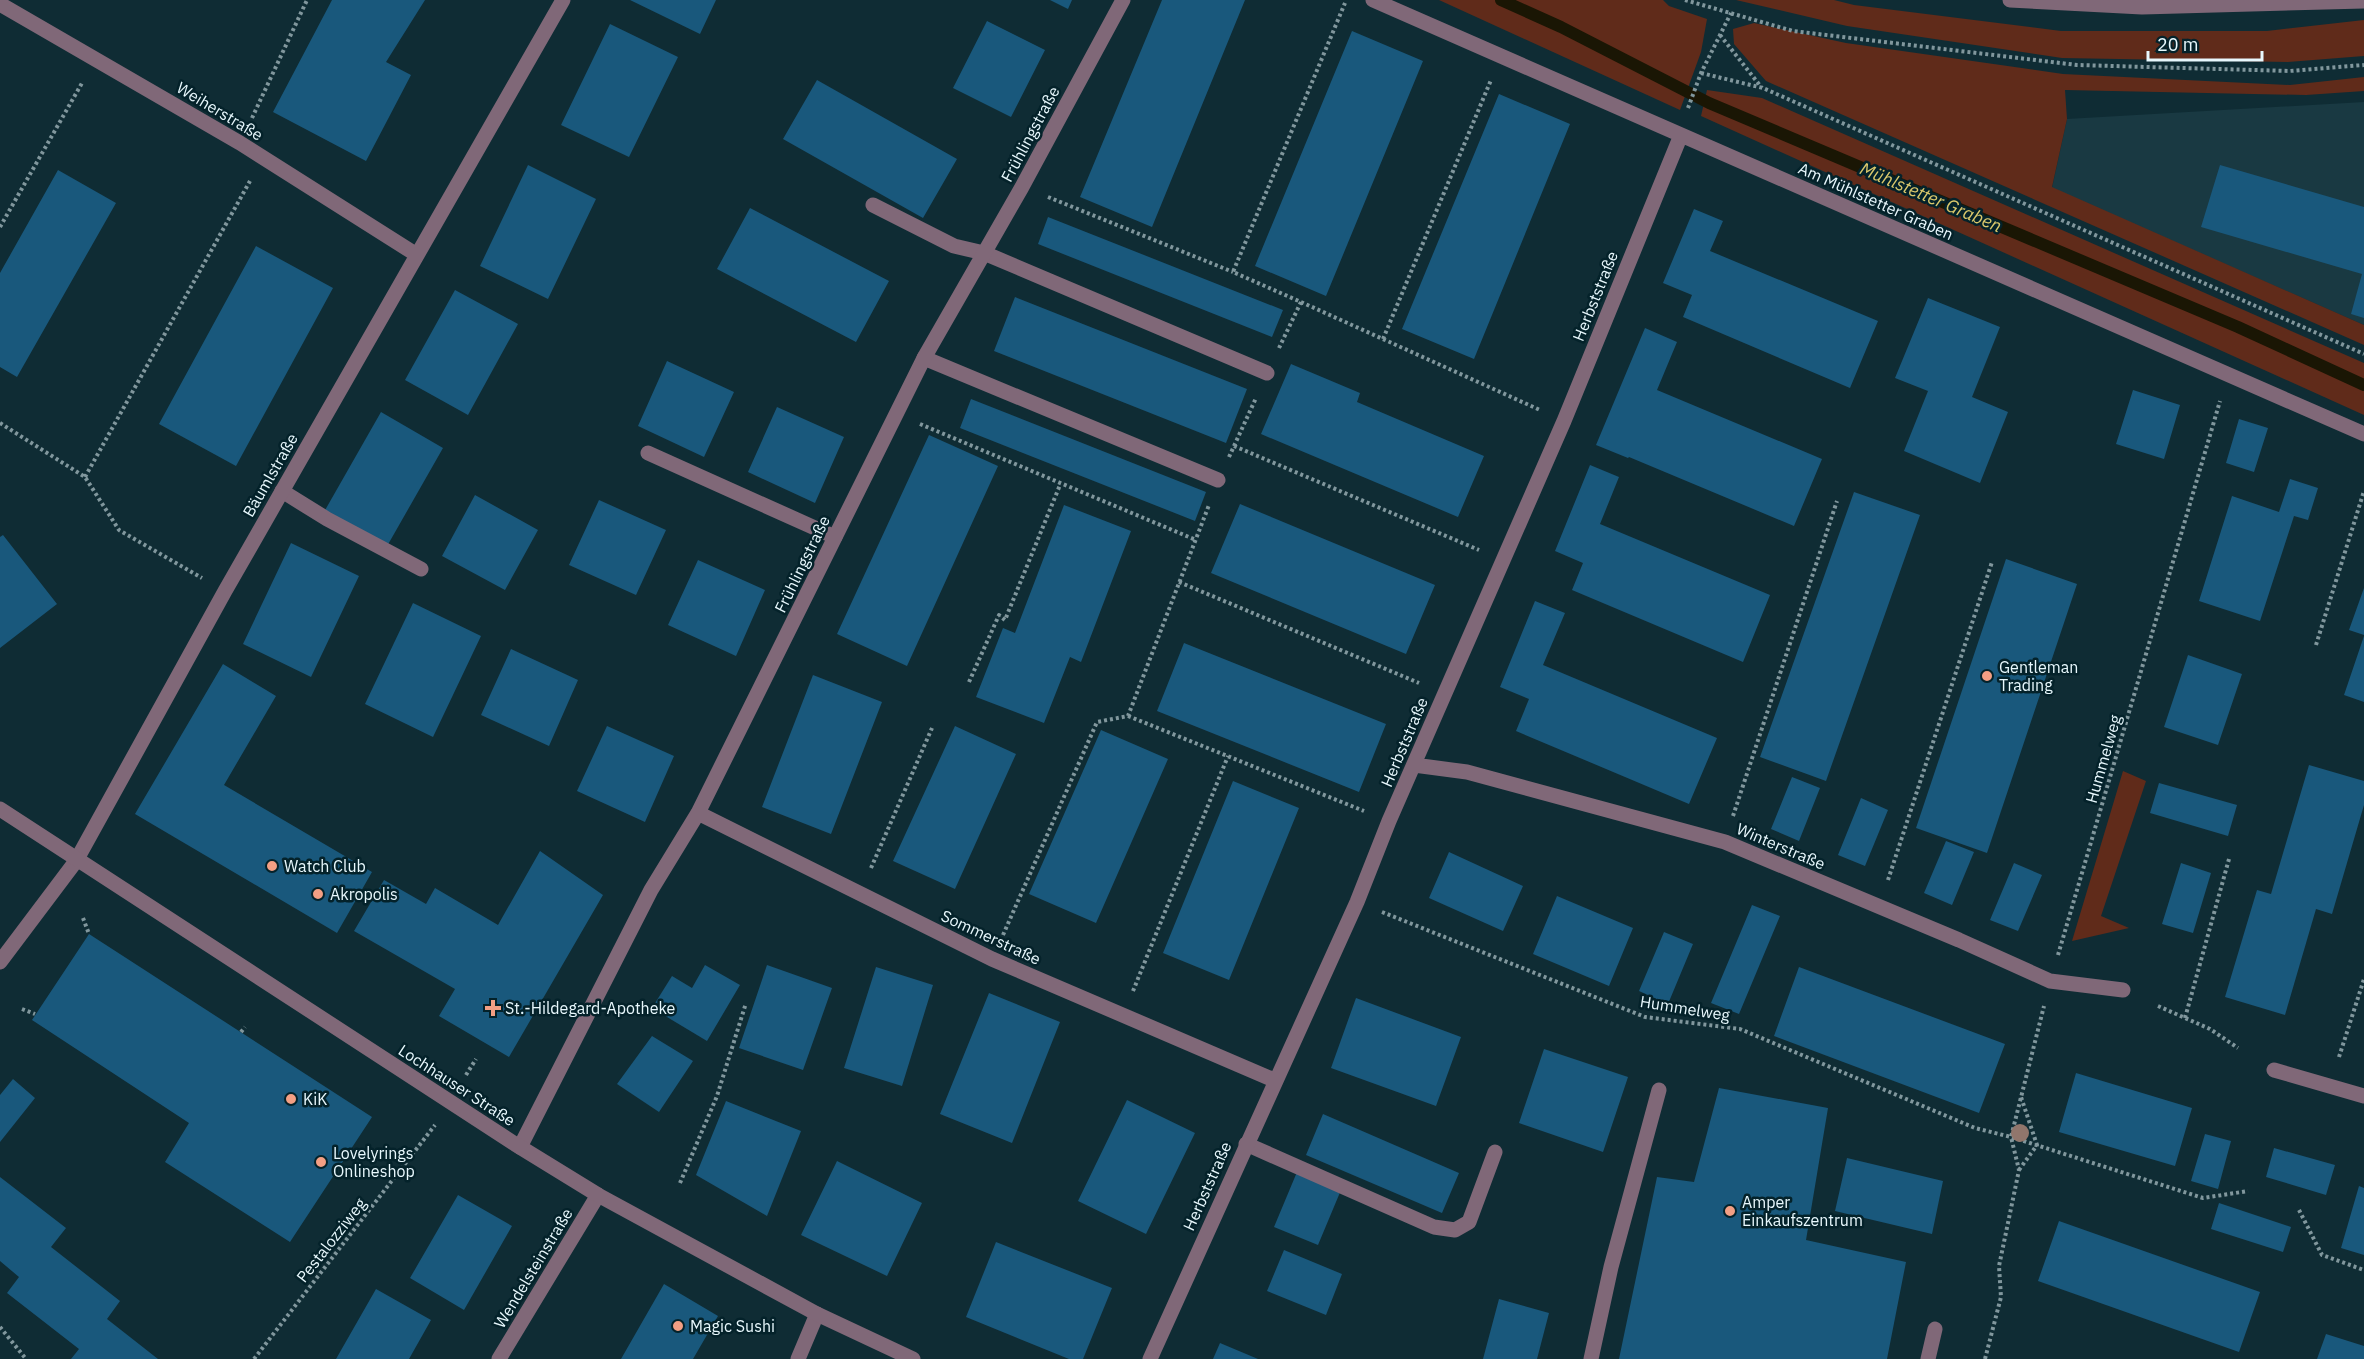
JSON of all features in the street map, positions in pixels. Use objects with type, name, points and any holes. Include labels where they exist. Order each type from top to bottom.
[{"type":"street","name":"Bäumlstraße","points":[[0,962],[76,861],[225,591],[563,0]]},
{"type":"street","name":"Frühlingstraße","points":[[520,1147],[651,890],[698,813],[924,358],[1022,187],[1123,0]]},
{"type":"street","name":"Am Mühlstetter Graben","points":[[1373,0],[2364,434]]},
{"type":"street","points":[[2010,0],[2142,8],[2364,1]]},
{"type":"street","name":"Weiherstraße","points":[[0,4],[240,143],[417,255]]},
{"type":"street","name":"Herbststraße","points":[[1150,1359],[1274,1080],[1357,902],[1389,821],[1564,421],[1681,135]]},
{"type":"street","points":[[873,205],[954,246],[984,253],[1267,373]]},
{"type":"street","points":[[924,358],[1218,480]]},
{"type":"street","points":[[648,453],[835,537]]},
{"type":"street","points":[[282,491],[327,519],[421,569]]},
{"type":"street","name":"Winterstraße","points":[[1414,765],[1467,772],[1725,842],[1959,940],[2050,981],[2122,990]]},
{"type":"street","name":"Lochhauser Straße","points":[[0,809],[76,861],[598,1195],[817,1314],[913,1359]]},
{"type":"street","name":"Sommerstraße","points":[[698,813],[992,959],[1274,1080]]},
{"type":"street","points":[[2274,1070],[2364,1096]]},
{"type":"street","points":[[1591,1359],[1611,1267],[1659,1090]]},
{"type":"street","points":[[1246,1144],[1434,1227],[1455,1230],[1470,1222],[1495,1152]]},
{"type":"street","name":"Wendelsteinstraße","points":[[499,1359],[598,1195]]},
{"type":"street","points":[[798,1359],[817,1314]]},
{"type":"street","points":[[1928,1359],[1935,1329]]},
{"type":"path","points":[[240,143],[307,0]]},
{"type":"path","points":[[1685,0],[1794,31],[2077,65],[2289,71],[2364,65]]},
{"type":"path","points":[[1684,117],[1701,73],[1731,13]]},
{"type":"path","points":[[1720,35],[1763,88]]},
{"type":"path","points":[[1383,339],[1501,56]]},
{"type":"path","points":[[0,227],[96,59]]},
{"type":"path","points":[[1701,73],[1763,88],[2364,354]]},
{"type":"path","points":[[85,477],[263,157]]},
{"type":"path","points":[[1022,187],[1233,272]]},
{"type":"path","points":[[1301,302],[1564,421]]},
{"type":"path","name":"Hummelweg","points":[[1985,1359],[2001,1297],[1999,1266],[2019,1170],[2011,1137],[2050,981],[2220,400]]},
{"type":"path","points":[[896,414],[1196,540]]},
{"type":"path","points":[[0,423],[85,477],[119,530],[225,591]]},
{"type":"path","points":[[1234,446],[1504,560]]},
{"type":"path","points":[[969,682],[999,615],[1005,620],[1060,484]]},
{"type":"path","points":[[2316,645],[2364,491]]},
{"type":"path","points":[[1725,842],[1837,501]]},
{"type":"path","points":[[1886,889],[1992,562]]},
{"type":"path","points":[[1179,582],[1445,694]]},
{"type":"path","points":[[1128,716],[1389,821]]},
{"type":"path","points":[[860,893],[932,728]]},
{"type":"path","points":[[1123,1016],[1228,756]]},
{"type":"path","points":[[2185,1018],[2229,859]]},
{"type":"path","name":"Hummelweg","points":[[1357,902],[1645,1017],[1740,1029],[1975,1128],[2011,1137],[2203,1198],[2248,1191]]},
{"type":"path","points":[[83,918],[89,934]]},
{"type":"path","points":[[2339,1057],[2364,979]]},
{"type":"path","points":[[680,1184],[717,1096],[746,1003]]},
{"type":"path","points":[[2158,1006],[2210,1029],[2238,1048]]},
{"type":"path","points":[[22,1009],[35,1014]]},
{"type":"path","points":[[241,1032],[245,1027]]},
{"type":"path","points":[[466,1075],[476,1059]]},
{"type":"path","points":[[2019,1170],[2037,1145],[2021,1097]]},
{"type":"path","name":"Pestalozziweg","points":[[254,1359],[439,1121]]},
{"type":"path","points":[[2300,1210],[2322,1255],[2364,1270]]},
{"type":"path","points":[[0,1327],[26,1359]]},
{"type":"shaded area","points":[[1439,0],[1663,0],[1669,6],[1707,19],[1701,52],[1680,110]]},
{"type":"shaded area","points":[[1736,0],[1834,0],[1854,5],[2061,31],[2267,31],[2364,20],[2364,56],[2288,62],[2062,58],[1847,26]]},
{"type":"shaded area","points":[[1754,23],[1846,43],[2063,74],[2290,85],[2364,77],[2364,91],[2306,95],[2065,90],[2067,119],[2052,187],[2364,325],[2364,345],[1766,81],[1734,44],[1733,29]]},
{"type":"shaded area","points":[[1707,90],[1762,98],[2364,363],[2364,415],[1701,116]]},
{"type":"shaded area","points":[[2364,102],[2364,325],[2052,188],[2067,119]]},
{"type":"shaded area","points":[[2123,771],[2146,781],[2101,916],[2129,928],[2072,941]]},
{"type":"building","points":[[332,0],[425,0],[386,62],[411,75],[366,161],[273,112]]},
{"type":"building","points":[[630,0],[716,0],[700,34]]},
{"type":"building","points":[[1050,0],[1072,0],[1068,9]]},
{"type":"building","points":[[1162,0],[1245,0],[1152,227],[1080,197]]},
{"type":"building","points":[[987,21],[1045,50],[1011,117],[953,88]]},
{"type":"building","points":[[610,24],[678,57],[629,157],[561,125]]},
{"type":"building","points":[[1352,31],[1423,61],[1326,296],[1255,266]]},
{"type":"building","points":[[817,80],[957,159],[923,218],[783,139]]},
{"type":"building","points":[[1499,94],[1570,124],[1474,359],[1402,329]]},
{"type":"building","points":[[528,165],[596,199],[548,299],[480,266]]},
{"type":"building","points":[[2220,165],[2364,207],[2364,318],[2351,314],[2362,274],[2201,227]]},
{"type":"building","points":[[58,170],[116,203],[17,377],[0,367],[0,273]]},
{"type":"building","points":[[750,208],[889,281],[856,342],[717,269]]},
{"type":"building","points":[[1694,209],[1723,221],[1710,251],[1878,321],[1850,388],[1683,317],[1692,295],[1663,283]]},
{"type":"building","points":[[1048,217],[1283,310],[1272,337],[1038,244]]},
{"type":"building","points":[[256,246],[333,288],[236,466],[159,424]]},
{"type":"building","points":[[455,290],[518,324],[468,415],[405,380]]},
{"type":"building","points":[[1015,297],[1247,389],[1226,443],[994,351]]},
{"type":"building","points":[[1928,298],[2000,327],[1972,397],[2008,412],[1980,483],[1904,451],[1928,391],[1895,378]]},
{"type":"building","points":[[1645,328],[1677,342],[1657,390],[1822,459],[1794,526],[1596,445]]},
{"type":"building","points":[[667,361],[734,392],[704,457],[638,426]]},
{"type":"building","points":[[1291,364],[1360,393],[1357,402],[1484,456],[1458,517],[1261,434]]},
{"type":"building","points":[[2133,390],[2180,405],[2164,459],[2116,444]]},
{"type":"building","points":[[971,399],[1206,492],[1195,521],[960,428]]},
{"type":"building","points":[[777,407],[844,437],[815,503],[748,472]]},
{"type":"building","points":[[381,412],[443,448],[386,548],[324,512]]},
{"type":"building","points":[[2239,419],[2268,428],[2254,472],[2226,463]]},
{"type":"building","points":[[929,435],[998,466],[907,666],[837,634]]},
{"type":"building","points":[[1590,465],[1619,477],[1600,524],[1770,595],[1743,662],[1572,590],[1583,563],[1555,551]]},
{"type":"building","points":[[2290,479],[2318,488],[2308,520],[2294,516],[2260,621],[2199,601],[2232,496],[2279,512]]},
{"type":"building","points":[[1854,492],[1920,515],[1826,781],[1760,757]]},
{"type":"building","points":[[475,495],[538,530],[505,590],[442,556]]},
{"type":"building","points":[[599,500],[666,530],[636,595],[569,565]]},
{"type":"building","points":[[1240,504],[1435,585],[1406,654],[1211,573]]},
{"type":"building","points":[[1064,505],[1131,531],[1081,662],[1070,657],[1044,723],[976,697],[1003,628],[1015,633]]},
{"type":"building","points":[[3,535],[57,604],[0,648],[0,537]]},
{"type":"building","points":[[291,543],[359,576],[311,677],[243,644]]},
{"type":"building","points":[[2006,559],[2077,584],[1987,853],[1916,828]]},
{"type":"building","points":[[698,560],[765,590],[736,656],[668,625]]},
{"type":"building","points":[[2364,588],[2364,635],[2349,630]]},
{"type":"building","points":[[1535,601],[1565,613],[1543,665],[1717,738],[1689,804],[1516,731],[1529,699],[1500,687]]},
{"type":"building","points":[[413,603],[481,636],[433,737],[365,704]]},
{"type":"building","points":[[2364,636],[2364,702],[2344,695]]},
{"type":"building","points":[[1184,643],[1386,724],[1359,792],[1157,711]]},
{"type":"building","points":[[511,649],[578,680],[549,746],[481,715]]},
{"type":"building","points":[[2188,655],[2242,674],[2218,745],[2164,727]]},
{"type":"building","points":[[223,664],[276,696],[224,785],[372,872],[337,933],[135,814]]},
{"type":"building","points":[[813,675],[882,702],[831,834],[762,807]]},
{"type":"building","points":[[607,726],[674,756],[645,822],[577,791]]},
{"type":"building","points":[[955,726],[1016,754],[955,889],[893,861]]},
{"type":"building","points":[[1101,730],[1168,759],[1096,923],[1029,894]]},
{"type":"building","points":[[2309,765],[2364,781],[2364,805],[2332,914],[2316,909],[2285,1015],[2225,997],[2257,890],[2271,894]]},
{"type":"building","points":[[1792,777],[1820,788],[1799,841],[1771,829]]},
{"type":"building","points":[[1233,781],[1299,808],[1229,980],[1163,953]]},
{"type":"building","points":[[2159,783],[2237,805],[2228,836],[2150,813]]},
{"type":"building","points":[[1861,798],[1888,810],[1865,866],[1838,855]]},
{"type":"building","points":[[1946,841],[1974,852],[1952,905],[1924,893]]},
{"type":"building","points":[[540,851],[603,895],[509,1057],[439,1016],[455,989],[354,931],[384,880],[426,904],[435,888],[498,925]]},
{"type":"building","points":[[1449,852],[1523,886],[1503,931],[1429,898]]},
{"type":"building","points":[[2014,863],[2042,875],[2018,931],[1990,920]]},
{"type":"building","points":[[2181,863],[2211,873],[2193,933],[2162,924]]},
{"type":"building","points":[[1557,896],[1633,928],[1609,986],[1533,954]]},
{"type":"building","points":[[1752,905],[1780,916],[1739,1014],[1711,1003]]},
{"type":"building","points":[[1664,932],[1693,944],[1668,1004],[1639,991]]},
{"type":"building","points":[[89,934],[372,1117],[290,1242],[165,1162],[189,1123],[32,1020]]},
{"type":"building","points":[[705,965],[740,985],[707,1041],[652,1008],[672,976],[692,988]]},
{"type":"building","points":[[767,965],[832,988],[803,1070],[739,1048]]},
{"type":"building","points":[[876,967],[933,985],[902,1086],[844,1068]]},
{"type":"building","points":[[1799,967],[2005,1044],[1979,1113],[1774,1036]]},
{"type":"building","points":[[989,993],[1060,1022],[1012,1143],[940,1114]]},
{"type":"building","points":[[1356,998],[1461,1037],[1436,1106],[1331,1068]]},
{"type":"building","points":[[652,1036],[693,1061],[659,1112],[617,1084]]},
{"type":"building","points":[[1544,1049],[1628,1077],[1603,1152],[1519,1123]]},
{"type":"building","points":[[2076,1073],[2192,1108],[2175,1166],[2059,1132]]},
{"type":"building","points":[[13,1079],[35,1098],[0,1142],[0,1095]]},
{"type":"building","name":"Amper Einkaufszentrum","points":[[1719,1088],[1828,1108],[1806,1240],[1906,1262],[1887,1359],[1619,1359],[1657,1177],[1694,1182]]},
{"type":"building","points":[[1127,1100],[1195,1133],[1146,1234],[1078,1201]]},
{"type":"building","points":[[726,1101],[801,1131],[767,1216],[696,1175]]},
{"type":"building","points":[[1323,1114],[1459,1173],[1442,1213],[1306,1155]]},
{"type":"building","points":[[2205,1134],[2231,1141],[2218,1189],[2191,1181]]},
{"type":"building","points":[[2274,1148],[2335,1165],[2326,1195],[2266,1177]]},
{"type":"building","points":[[1847,1158],[1943,1181],[1932,1234],[1835,1211]]},
{"type":"building","points":[[837,1161],[922,1203],[887,1276],[801,1235]]},
{"type":"building","points":[[1297,1172],[1341,1190],[1318,1245],[1274,1227]]},
{"type":"building","points":[[0,1177],[66,1228],[51,1247],[120,1301],[107,1319],[158,1359],[71,1359],[79,1349],[7,1293],[19,1277],[0,1261]]},
{"type":"building","points":[[2359,1186],[2364,1188],[2364,1255],[2341,1248]]},
{"type":"building","points":[[458,1195],[512,1226],[464,1310],[410,1278]]},
{"type":"building","points":[[2219,1203],[2291,1227],[2283,1252],[2211,1229]]},
{"type":"building","points":[[2059,1221],[2260,1292],[2239,1352],[2038,1281]]},
{"type":"building","points":[[996,1242],[1112,1288],[1083,1359],[1069,1359],[966,1317]]},
{"type":"building","points":[[1284,1250],[1342,1274],[1326,1315],[1267,1291]]},
{"type":"building","points":[[664,1284],[718,1316],[693,1359],[621,1359]]},
{"type":"building","points":[[376,1289],[431,1320],[409,1359],[336,1359]]},
{"type":"building","points":[[1499,1299],[1549,1313],[1537,1359],[1483,1359]]},
{"type":"building","points":[[2326,1334],[2364,1346],[2364,1359],[2317,1359]]},
{"type":"building","points":[[1220,1343],[1258,1359],[1213,1359]]},
{"type":"waterway","name":"Mühlstetter Graben","points":[[1501,0],[1561,27],[1709,103],[2238,327],[2364,385]]},
{"type":"place","name":"Gentleman Trading","points":[[1987,676]]},
{"type":"place","name":"Watch Club","points":[[272,866]]},
{"type":"place","name":"Akropolis","points":[[318,894]]},
{"type":"place","name":"St.-Hildegard-Apotheke","points":[[493,1008]]},
{"type":"place","name":"KiK","points":[[291,1099]]},
{"type":"place","name":"Lovelyrings Onlineshop","points":[[321,1162]]},
{"type":"place","name":"Amper Einkaufszentrum","points":[[1730,1211]]},
{"type":"place","name":"Magic Sushi","points":[[678,1326]]}]
